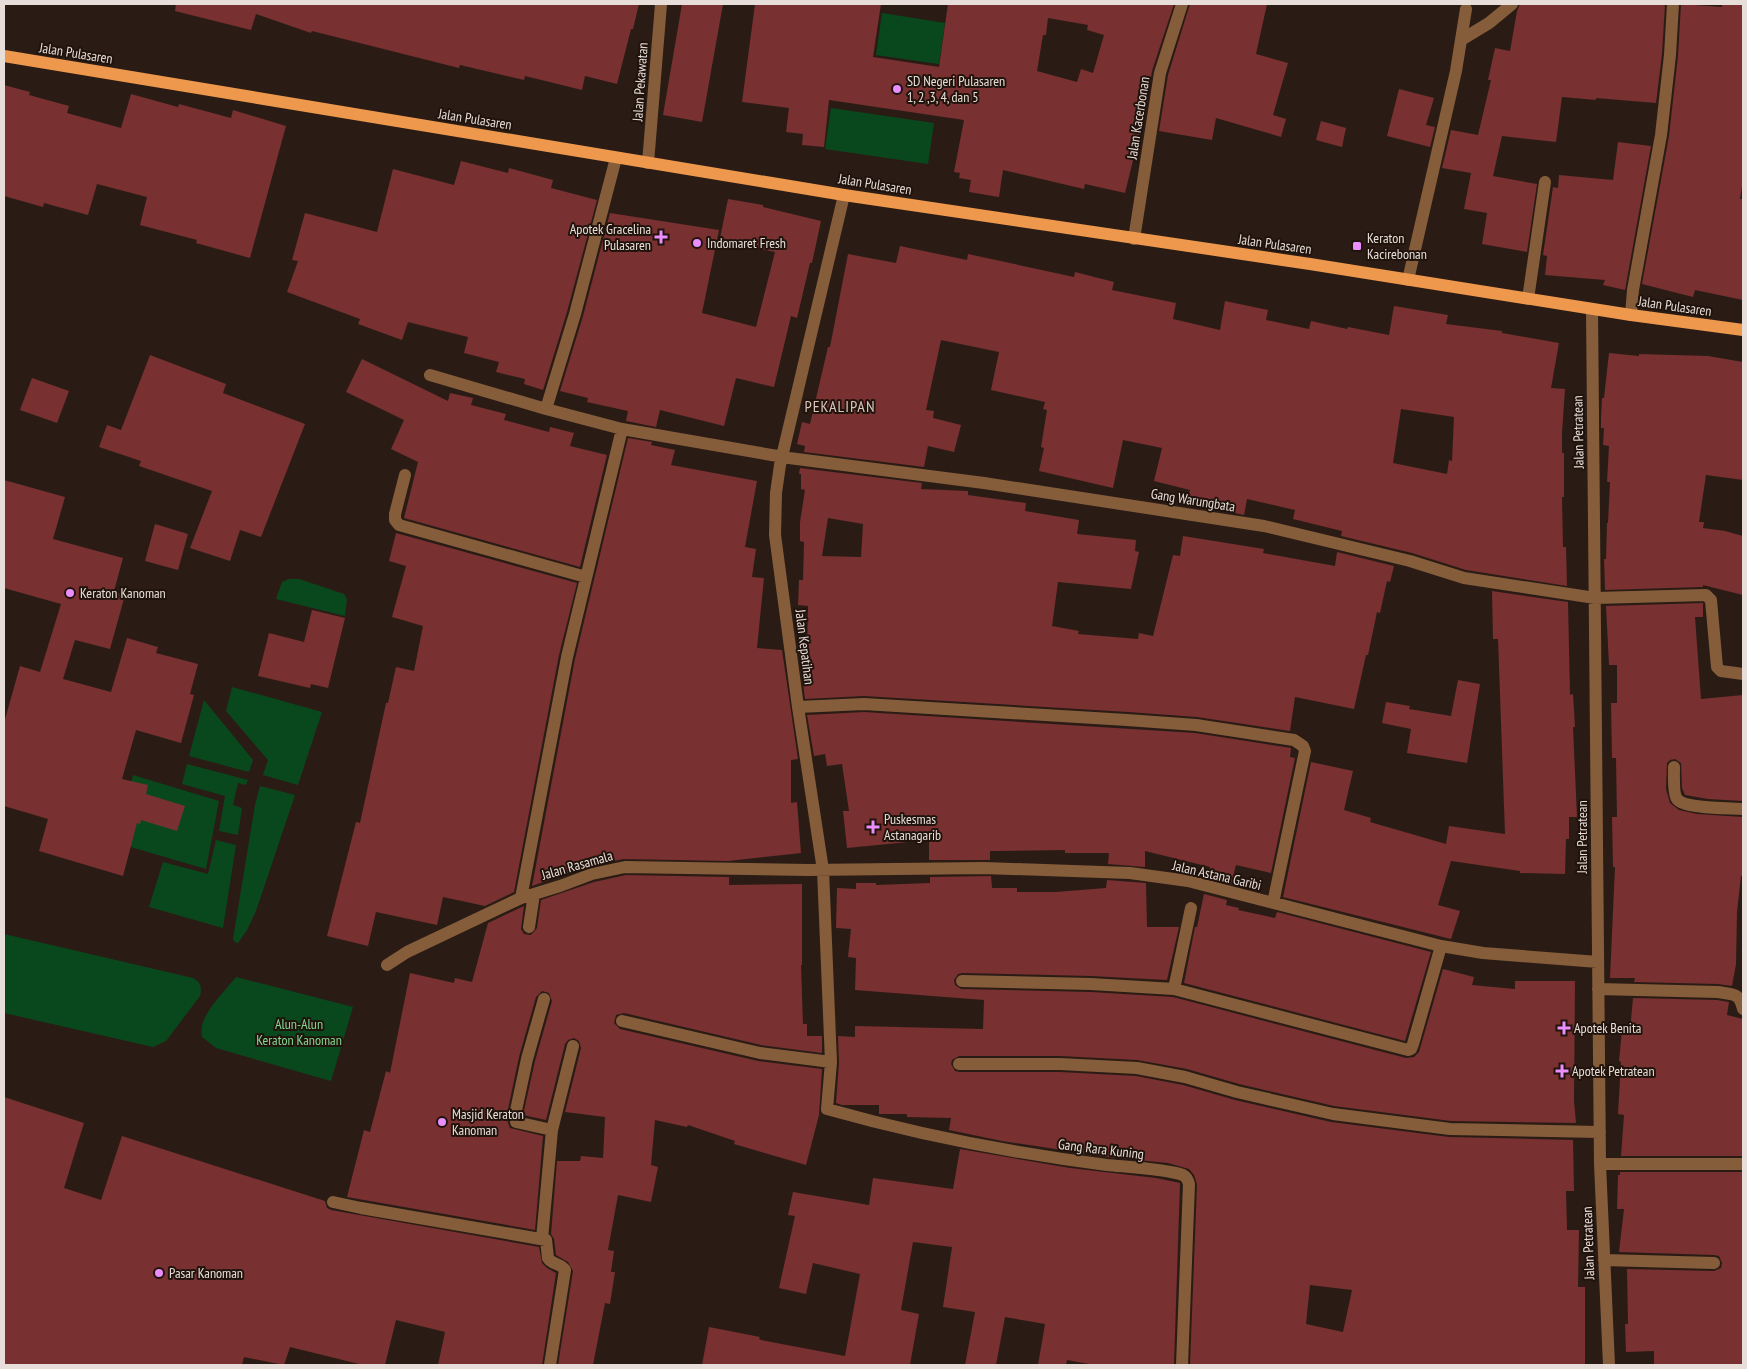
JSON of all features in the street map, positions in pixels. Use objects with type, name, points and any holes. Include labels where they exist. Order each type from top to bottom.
[{"type":"main road","name":"Jalan Pulasaren","points":[[4,56],[844,195],[1310,264],[1631,315],[1743,330]]},
{"type":"street","name":"Jalan Pekawatan","points":[[648,163],[661,4]]},
{"type":"street","name":"Jalan Kacerbonan","points":[[1134,239],[1160,73],[1182,4]]},
{"type":"street","points":[[1461,40],[1489,23],[1512,4]]},
{"type":"street","points":[[1631,315],[1633,290],[1661,135],[1670,55],[1673,4]]},
{"type":"street","points":[[1408,280],[1456,71],[1466,10]]},
{"type":"street","points":[[546,409],[575,314],[616,158]]},
{"type":"street","points":[[1528,299],[1545,182]]},
{"type":"street","name":"Jalan Kepatihan","points":[[826,1109],[832,1062],[823,870],[798,707],[775,535],[776,493],[782,456],[844,195]]},
{"type":"street","name":"Jalan Petratean","points":[[1592,309],[1600,1164],[1609,1365]]},
{"type":"street","name":"Gang Warungbata","points":[[430,375],[622,429],[782,456],[995,485],[1264,526],[1410,560],[1464,578],[1595,598],[1706,595],[1712,600],[1717,667],[1721,671],[1743,674]]},
{"type":"street","points":[[521,898],[566,657],[622,429]]},
{"type":"street","points":[[406,475],[395,520],[399,525],[586,577]]},
{"type":"street","points":[[798,707],[864,704],[1126,720],[1196,725],[1294,740],[1303,746],[1305,751],[1273,903]]},
{"type":"street","points":[[1674,767],[1675,795],[1680,802],[1693,806],[1743,809]]},
{"type":"street","name":"Jalan Rasamala","points":[[387,966],[407,952],[521,898],[592,874],[625,867],[823,870]]},
{"type":"street","name":"Jalan Astana Garibi","points":[[823,870],[984,868],[1130,873],[1188,881],[1441,946],[1483,953],[1598,962]]},
{"type":"street","points":[[529,927],[534,894]]},
{"type":"street","points":[[1174,989],[1191,908]]},
{"type":"street","points":[[962,981],[1091,984],[1174,989],[1408,1050],[1411,1049],[1413,1044],[1441,946]]},
{"type":"street","points":[[1598,989],[1718,992],[1737,995],[1740,998],[1743,1009]]},
{"type":"street","points":[[544,999],[525,1067],[515,1115],[516,1122],[552,1130]]},
{"type":"street","points":[[622,1021],[760,1053],[832,1062]]},
{"type":"street","points":[[542,1239],[552,1130],[573,1046]]},
{"type":"street","points":[[959,1064],[1060,1064],[1137,1068],[1185,1077],[1237,1092],[1333,1114],[1450,1129],[1600,1132]]},
{"type":"street","name":"Gang Rara Kuning","points":[[826,1109],[946,1139],[1067,1160],[1183,1175],[1190,1184],[1182,1365]]},
{"type":"street","points":[[1600,1164],[1743,1164]]},
{"type":"street","points":[[333,1202],[546,1240],[550,1261],[561,1265],[565,1270],[550,1365]]},
{"type":"street","points":[[1604,1260],[1714,1263]]},
{"type":"green space","points":[[882,13],[945,23],[939,64],[876,55]]},
{"type":"green space","points":[[831,108],[934,123],[928,164],[825,149]]},
{"type":"green space","points":[[289,579],[299,579],[344,594],[347,599],[345,616],[276,599],[282,582]]},
{"type":"green space","points":[[232,687],[322,712],[298,785],[263,775],[268,760],[226,711]]},
{"type":"green space","points":[[204,700],[253,760],[249,772],[189,756]]},
{"type":"green space","points":[[187,764],[248,780],[246,785],[238,783],[233,805],[242,808],[238,835],[219,831],[225,796],[182,784]]},
{"type":"green space","points":[[133,775],[219,801],[206,869],[117,843]]},
{"type":"green space","points":[[260,786],[295,795],[256,911],[238,943],[233,939],[255,805]]},
{"type":"green space","points":[[216,840],[236,845],[223,928],[149,907],[163,862],[208,874]]},
{"type":"green space","points":[[4,934],[193,978],[198,981],[200,986],[200,996],[166,1041],[153,1047],[4,1013]]},
{"type":"green space","name":"Alun-Alun Keraton Kanoman","points":[[236,977],[353,1007],[331,1081],[216,1048],[202,1037],[202,1029],[207,1013]]},
{"type":"building","points":[[176,4],[639,4],[617,84],[585,76],[582,90],[525,76],[524,80],[460,65],[459,68],[312,31],[311,33],[256,14],[251,30],[175,11]]},
{"type":"building","points":[[682,4],[723,4],[702,122],[663,115]]},
{"type":"building","points":[[755,4],[881,4],[873,57],[939,67],[948,4],[1174,4],[1152,71],[1143,128],[1141,128],[1125,193],[1085,184],[1084,189],[1003,170],[999,197],[969,192],[971,180],[959,178],[960,173],[954,172],[964,120],[829,100],[824,147],[802,145],[803,134],[786,132],[789,108],[742,102]],"holes":[[[1048,18],[1088,25],[1087,30],[1104,35],[1093,73],[1081,69],[1077,82],[1037,71]]]},
{"type":"building","points":[[1190,4],[1267,4],[1256,54],[1288,63],[1273,115],[1286,119],[1281,137],[1216,118],[1212,140],[1159,131],[1168,75]]},
{"type":"building","points":[[1520,4],[1665,4],[1662,54],[1656,103],[1562,97],[1556,142],[1502,136],[1493,176],[1537,184],[1527,252],[1482,244],[1487,213],[1464,209],[1471,173],[1442,168],[1451,130],[1478,135],[1491,80],[1488,80],[1495,48],[1510,51]]},
{"type":"building","points":[[1681,4],[1722,7],[1722,4],[1743,4],[1743,180],[1740,199],[1743,199],[1743,300],[1695,290],[1693,297],[1642,284],[1669,136],[1678,56]]},
{"type":"building","points":[[4,85],[30,92],[29,95],[69,106],[67,113],[121,128],[131,94],[178,107],[179,104],[231,118],[233,110],[286,126],[250,258],[196,243],[197,240],[140,225],[147,197],[97,184],[88,215],[44,203],[43,207],[4,196]]},
{"type":"building","points":[[1399,89],[1434,98],[1426,125],[1435,127],[1430,147],[1387,136]]},
{"type":"building","points":[[1321,121],[1346,128],[1342,147],[1316,140]]},
{"type":"building","points":[[1618,142],[1651,146],[1625,290],[1603,285],[1605,280],[1545,275],[1547,256],[1543,255],[1553,187],[1558,188],[1559,175],[1613,180]]},
{"type":"building","points":[[461,161],[508,173],[509,168],[553,180],[551,188],[597,200],[567,312],[543,390],[524,384],[525,379],[496,372],[499,362],[464,353],[468,337],[408,322],[402,340],[358,324],[360,319],[287,292],[298,261],[292,260],[305,213],[377,232],[393,169],[454,185]]},
{"type":"building","points":[[728,199],[763,205],[763,207],[821,221],[797,318],[791,316],[774,387],[736,378],[724,426],[660,410],[656,427],[626,421],[628,411],[587,402],[588,398],[560,391],[583,316],[610,213],[719,230],[702,313],[756,327],[775,252],[756,248],[756,245],[720,238]]},
{"type":"building","points":[[900,246],[967,260],[968,254],[1074,277],[1075,272],[1114,282],[1112,290],[1176,303],[1173,319],[1220,330],[1225,301],[1268,310],[1266,320],[1309,329],[1311,321],[1347,329],[1348,327],[1389,335],[1394,306],[1448,315],[1446,324],[1502,331],[1502,333],[1559,343],[1551,388],[1565,389],[1562,433],[1564,497],[1562,497],[1563,547],[1566,547],[1567,586],[1466,570],[1412,553],[1341,536],[1342,531],[1293,519],[1295,510],[1247,499],[1244,515],[1187,502],[1190,490],[1154,481],[1162,448],[1123,440],[1113,488],[1039,471],[1044,448],[1041,447],[1047,410],[1043,409],[1045,402],[991,390],[999,352],[941,340],[926,410],[934,411],[933,418],[961,425],[954,452],[928,446],[924,467],[804,452],[805,446],[797,444],[802,422],[810,424],[828,347],[830,347],[848,254],[896,263]],"holes":[[[1401,409],[1454,417],[1452,461],[1449,460],[1447,474],[1393,463]]]},
{"type":"building","points":[[1609,353],[1639,356],[1639,354],[1708,356],[1743,362],[1743,480],[1706,475],[1699,522],[1704,522],[1703,528],[1743,536],[1743,595],[1703,585],[1703,587],[1605,590],[1604,559],[1606,559],[1610,482],[1607,482],[1609,446],[1603,445],[1604,428],[1601,428],[1601,418]]},
{"type":"building","points":[[150,355],[226,384],[223,393],[305,424],[261,537],[240,530],[230,561],[190,548],[212,491],[139,466],[141,461],[99,447],[107,425],[121,430]]},
{"type":"building","points":[[362,359],[448,401],[450,393],[473,398],[471,405],[506,414],[504,420],[549,432],[550,427],[574,433],[570,446],[607,455],[580,567],[404,518],[418,462],[391,449],[404,420],[346,392]]},
{"type":"building","points":[[32,378],[69,391],[57,423],[20,410]]},
{"type":"building","points":[[628,438],[652,442],[651,445],[675,450],[671,465],[757,481],[745,547],[756,549],[752,577],[764,578],[757,648],[782,650],[798,759],[791,760],[791,803],[797,802],[801,853],[728,861],[623,859],[589,866],[532,886],[575,659]]},
{"type":"building","points":[[800,468],[922,483],[921,489],[968,491],[968,495],[1026,503],[1025,511],[1079,520],[1077,534],[1136,540],[1135,551],[1139,552],[1131,589],[1058,582],[1052,626],[1079,631],[1078,634],[1138,639],[1139,633],[1153,636],[1173,555],[1180,556],[1183,536],[1264,549],[1263,553],[1335,566],[1337,552],[1394,566],[1390,582],[1387,581],[1380,613],[1377,612],[1354,709],[1295,697],[1290,731],[1197,717],[1128,712],[864,696],[805,699],[799,652],[807,653],[808,606],[798,605],[799,580],[803,580],[804,542],[800,541],[800,522],[805,490],[801,489],[801,474],[799,474]],"holes":[[[828,518],[863,524],[861,557],[822,556]]]},
{"type":"building","points":[[4,480],[65,497],[53,539],[123,558],[114,591],[125,595],[110,649],[75,640],[63,679],[111,692],[127,638],[158,647],[156,653],[198,664],[190,694],[194,695],[181,743],[136,730],[122,779],[148,785],[146,794],[185,806],[177,831],[141,820],[140,824],[137,823],[123,876],[39,851],[48,819],[4,806],[4,723],[20,666],[40,672],[61,604],[4,588]]},
{"type":"building","points":[[155,524],[188,534],[178,570],[145,561]]},
{"type":"building","points":[[396,533],[577,583],[559,655],[514,892],[485,906],[443,897],[437,925],[376,912],[368,946],[327,936],[356,822],[360,823],[386,703],[388,703],[396,667],[414,671],[423,626],[392,617],[406,566],[389,561]]},
{"type":"building","points":[[1492,591],[1568,602],[1570,695],[1573,694],[1577,817],[1569,817],[1569,839],[1566,839],[1565,874],[1520,873],[1520,871],[1451,861],[1438,905],[1460,911],[1451,939],[1283,897],[1311,762],[1353,771],[1344,810],[1371,818],[1370,822],[1446,844],[1449,826],[1505,834],[1498,639],[1493,639]]},
{"type":"building","points":[[1703,603],[1703,617],[1695,617],[1701,699],[1743,695],[1743,801],[1708,799],[1685,795],[1682,788],[1681,763],[1675,759],[1667,763],[1666,789],[1670,803],[1679,810],[1697,814],[1743,817],[1743,876],[1741,876],[1737,912],[1736,964],[1732,986],[1634,982],[1635,978],[1610,978],[1615,867],[1613,867],[1612,817],[1617,817],[1616,758],[1612,758],[1611,703],[1617,703],[1617,665],[1609,665],[1606,606]]},
{"type":"building","points":[[312,610],[345,618],[328,688],[311,684],[310,688],[258,676],[269,633],[304,642]]},
{"type":"building","points":[[1458,680],[1480,684],[1467,763],[1407,753],[1411,729],[1382,723],[1386,702],[1410,706],[1409,709],[1451,716]]},
{"type":"building","points":[[864,712],[1195,733],[1291,748],[1290,757],[1295,758],[1271,873],[1236,865],[1231,884],[1208,878],[1210,867],[1145,851],[1145,867],[1108,864],[1109,853],[1065,853],[1065,850],[990,851],[990,860],[929,860],[929,840],[847,848],[843,811],[849,811],[842,764],[827,766],[825,754],[814,756],[807,715]]},
{"type":"building","points":[[626,875],[729,877],[729,885],[802,884],[801,965],[803,1024],[807,1024],[807,1036],[822,1036],[822,1053],[761,1045],[624,1013],[616,1015],[614,1023],[620,1029],[758,1061],[822,1069],[819,1115],[806,1165],[734,1144],[735,1141],[688,1125],[687,1127],[655,1120],[651,1165],[658,1167],[651,1202],[618,1195],[608,1250],[614,1251],[611,1272],[615,1272],[610,1304],[605,1303],[593,1365],[558,1365],[573,1271],[568,1262],[556,1255],[554,1239],[551,1234],[557,1161],[580,1161],[581,1156],[603,1158],[605,1117],[565,1112],[581,1048],[579,1041],[574,1038],[568,1040],[565,1044],[546,1120],[523,1115],[535,1061],[552,1001],[549,993],[542,991],[536,997],[519,1057],[507,1114],[510,1128],[543,1136],[535,1230],[347,1197],[364,1130],[370,1132],[386,1071],[390,1073],[410,973],[454,983],[455,978],[472,982],[488,923],[524,906],[521,929],[524,934],[531,935],[537,928],[541,900],[594,882]]},
{"type":"building","points":[[991,876],[992,888],[1017,888],[1017,892],[1056,892],[1106,888],[1107,880],[1146,883],[1147,927],[1179,927],[1167,980],[962,973],[958,974],[954,980],[955,985],[961,989],[1091,992],[1173,997],[1406,1058],[1414,1057],[1419,1052],[1443,969],[1474,977],[1472,985],[1515,989],[1515,981],[1575,981],[1574,1101],[1576,1123],[1451,1121],[1334,1106],[1239,1084],[1187,1069],[1137,1060],[1060,1056],[959,1056],[952,1060],[951,1064],[955,1071],[959,1072],[1060,1072],[1136,1076],[1183,1085],[1235,1100],[1331,1122],[1449,1137],[1573,1140],[1574,1191],[1566,1191],[1567,1230],[1579,1230],[1578,1287],[1585,1287],[1585,1365],[1190,1365],[1197,1184],[1194,1175],[1189,1169],[1168,1163],[1108,1157],[1002,1141],[949,1130],[951,1118],[907,1117],[907,1114],[879,1114],[879,1105],[842,1105],[836,1103],[839,1063],[838,1036],[855,1037],[855,1026],[983,1029],[984,1000],[855,990],[856,958],[848,957],[851,929],[836,928],[837,888],[856,889],[856,883],[876,883],[876,885],[930,883],[930,877]],"holes":[[[1310,1285],[1352,1290],[1343,1332],[1306,1324]]]},
{"type":"building","points":[[1204,894],[1227,900],[1226,905],[1239,908],[1238,910],[1275,918],[1277,912],[1431,952],[1405,1041],[1184,983],[1195,927],[1197,927]]},
{"type":"building","points":[[1633,998],[1729,1002],[1727,1015],[1743,1019],[1743,1156],[1621,1156],[1624,1115],[1618,1114],[1621,1062],[1619,1061],[1622,1030],[1630,1031]]},
{"type":"building","name":"Pasar Kanoman","points":[[4,1097],[84,1123],[64,1188],[101,1200],[122,1136],[325,1201],[327,1208],[331,1210],[539,1247],[542,1263],[556,1273],[542,1365],[438,1365],[445,1332],[396,1320],[385,1365],[363,1365],[290,1347],[284,1365],[244,1357],[242,1365],[4,1365]]},
{"type":"building","points":[[960,1149],[1070,1168],[1156,1178],[1180,1183],[1174,1365],[1094,1365],[1067,1360],[1066,1365],[1038,1365],[1045,1324],[1005,1317],[996,1365],[965,1365],[975,1312],[943,1307],[952,1247],[913,1242],[901,1310],[919,1314],[910,1365],[702,1365],[709,1327],[760,1337],[759,1339],[761,1340],[845,1356],[860,1274],[813,1263],[806,1294],[779,1288],[795,1216],[788,1215],[793,1192],[869,1205],[873,1178],[953,1189]]},
{"type":"building","points":[[1620,1172],[1743,1172],[1743,1365],[1654,1365],[1654,1351],[1626,1352],[1625,1324],[1628,1324],[1627,1269],[1714,1271],[1721,1268],[1722,1263],[1719,1256],[1714,1255],[1619,1252],[1624,1209],[1617,1209],[1618,1175],[1620,1175]]},
{"type":"place","name":"SD Negeri Pulasaren 1, 2 ,3, 4, dan 5","points":[[897,89]]},
{"type":"place","name":"Apotek Gracelina Pulasaren","points":[[661,237]]},
{"type":"place","name":"Indomaret Fresh","points":[[697,243]]},
{"type":"place","name":"Keraton Kacirebonan","points":[[1357,246]]},
{"type":"place","name":"Keraton Kanoman","points":[[70,593]]},
{"type":"place","name":"Puskesmas Astanagarib","points":[[873,827]]},
{"type":"place","name":"Apotek Benita","points":[[1564,1028]]},
{"type":"place","name":"Apotek Petratean","points":[[1562,1071]]},
{"type":"place","name":"Masjid Keraton Kanoman","points":[[442,1122]]},
{"type":"place","name":"Pasar Kanoman","points":[[159,1273]]},
{"type":"district","name":"PEKALIPAN","points":[[840,406]]}]
